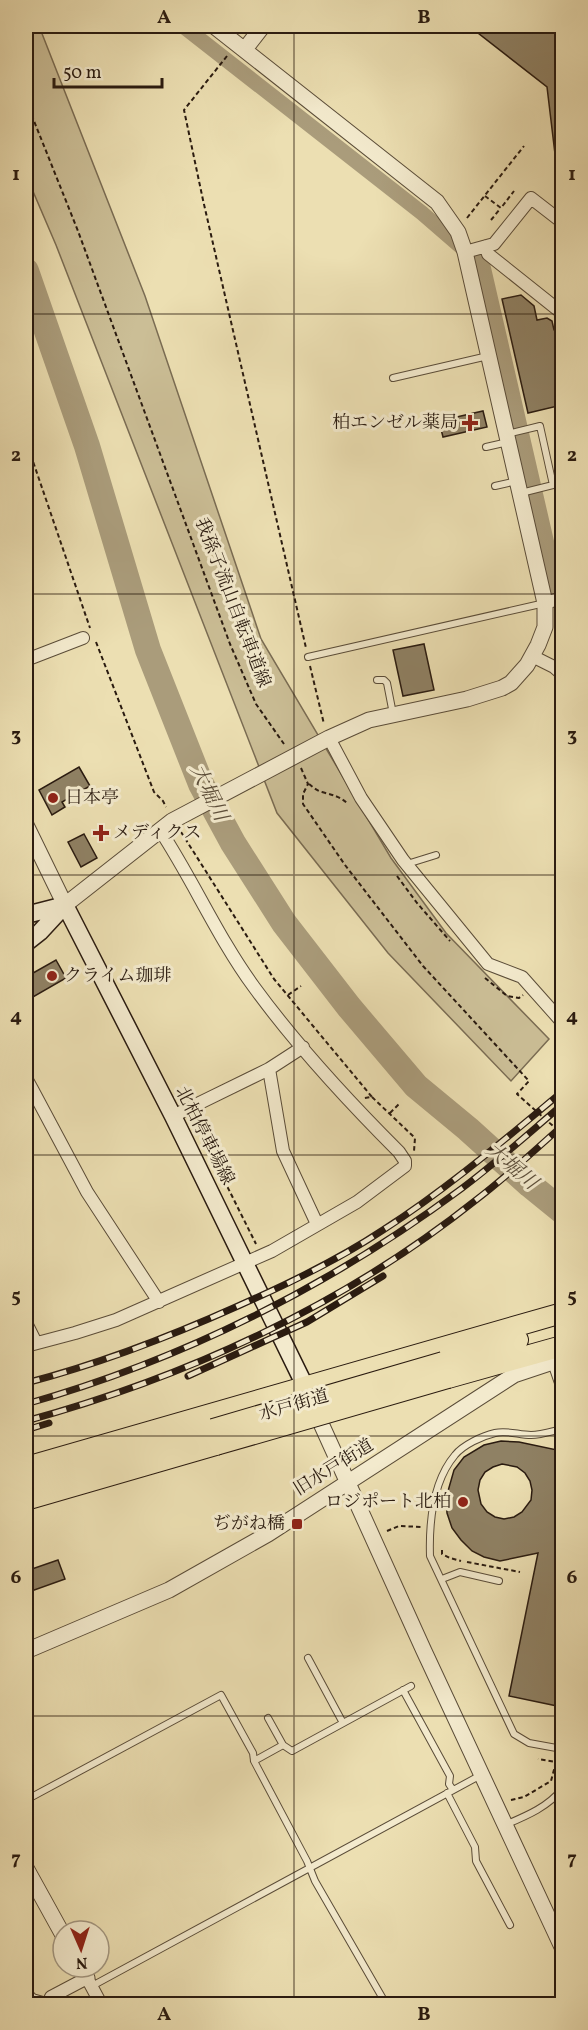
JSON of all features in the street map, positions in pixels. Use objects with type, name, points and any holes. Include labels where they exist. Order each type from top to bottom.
[{"type":"highway","points":[[26,1467],[562,1313]]},
{"type":"highway","name":"水戸街道","points":[[26,1500],[215,1437],[446,1370],[562,1327]]},
{"type":"highway","name":"水戸街道","points":[[446,1370],[562,1346]]},
{"type":"highway","name":"水戸街道","points":[[26,1483],[215,1437]]},
{"type":"main road","points":[[26,915],[65,905]]},
{"type":"main road","points":[[26,944],[65,905]]},
{"type":"main road","name":"北柏停車場線","points":[[65,905],[181,1112],[253,1258],[305,1386]]},
{"type":"street","points":[[26,825],[65,905],[166,826],[329,738],[369,720],[467,699],[511,683],[532,656],[544,627],[545,603],[519,487],[465,252],[453,223],[437,202],[214,26]]},
{"type":"street","points":[[245,49],[263,26]]},
{"type":"street","points":[[465,252],[494,244],[531,198],[562,222]]},
{"type":"street","points":[[486,246],[488,254],[562,312]]},
{"type":"street","points":[[545,603],[562,598]]},
{"type":"street","points":[[26,660],[83,638]]},
{"type":"street","points":[[532,656],[554,667],[562,674]]},
{"type":"street","points":[[329,738],[361,798],[407,865],[488,964],[522,977],[562,1022]]},
{"type":"street","points":[[26,1323],[31,1344],[116,1320],[272,1251],[357,1202],[405,1166],[405,1161],[399,1152],[346,1099],[253,986],[198,896],[177,856],[166,826]]},
{"type":"street","points":[[181,1112],[268,1069],[303,1047]]},
{"type":"street","points":[[268,1069],[283,1151],[316,1224]]},
{"type":"street","points":[[26,1078],[29,1092],[87,1192],[159,1302]]},
{"type":"street","name":"旧水戸街道","points":[[26,1651],[169,1590],[267,1534],[514,1375],[556,1361]]},
{"type":"street","points":[[305,1386],[481,1774],[562,1944]]},
{"type":"street","points":[[26,1868],[54,1919]]},
{"type":"street","points":[[26,1994],[32,2000],[47,2004],[51,1997],[82,1979]]},
{"type":"street","points":[[87,1979],[101,2004]]},
{"type":"lane","points":[[393,378],[489,356]]},
{"type":"lane","points":[[486,447],[540,426],[553,485],[495,486]]},
{"type":"lane","points":[[308,657],[545,603]]},
{"type":"lane","points":[[377,680],[384,680],[387,683],[393,715]]},
{"type":"lane","points":[[407,865],[436,855]]},
{"type":"lane","points":[[556,1361],[562,1395]]},
{"type":"lane","points":[[562,1429],[531,1436],[495,1432],[471,1442],[455,1454],[438,1484],[430,1538],[430,1556],[514,1734],[529,1743],[562,1749]]},
{"type":"lane","points":[[442,1579],[460,1572],[499,1581]]},
{"type":"lane","points":[[308,1658],[343,1723]]},
{"type":"lane","points":[[268,1718],[283,1744],[292,1750],[411,1686]]},
{"type":"lane","points":[[403,1690],[450,1776],[450,1792],[476,1847],[476,1861],[510,1925]]},
{"type":"lane","points":[[26,1800],[221,1695],[253,1753],[254,1761],[307,1861],[309,1869],[386,2004]]},
{"type":"lane","points":[[254,1761],[283,1744]]},
{"type":"lane","points":[[111,1965],[309,1869],[481,1774]]},
{"type":"lane","points":[[505,1825],[538,1810],[555,1799],[562,1789]]},
{"type":"path","points":[[228,54],[184,110],[308,657],[329,738]]},
{"type":"path","name":"我孫子流山自転車道線","points":[[26,101],[78,231],[230,644],[256,704],[301,767],[308,783],[303,794],[303,804],[345,865],[423,966],[529,1081],[518,1094],[562,1134]]},
{"type":"path","points":[[467,218],[524,146]]},
{"type":"path","points":[[491,220],[514,191]]},
{"type":"path","points":[[485,196],[501,208]]},
{"type":"path","points":[[26,441],[93,636],[154,792],[163,801],[166,826],[274,979],[372,1097],[415,1138],[415,1149],[405,1161]]},
{"type":"path","points":[[288,995],[300,986]]},
{"type":"path","points":[[346,1099],[372,1097]]},
{"type":"path","points":[[390,1113],[399,1104]]},
{"type":"path","points":[[181,1112],[253,1258]]},
{"type":"path","points":[[387,1531],[399,1526],[426,1528]]},
{"type":"path","points":[[440,1544],[442,1554],[450,1558],[520,1572]]},
{"type":"path","points":[[511,1800],[524,1797],[552,1781],[556,1762],[538,1759]]},
{"type":"shaded area","points":[[26,26],[39,26],[145,296],[261,639],[391,858],[446,933],[549,1039],[511,1081],[388,953],[277,813],[56,245],[26,175]]},
{"type":"building","points":[[469,26],[562,26],[562,153],[555,154],[547,87]]},
{"type":"building","points":[[521,295],[534,306],[537,320],[547,318],[552,321],[554,330],[562,332],[562,405],[528,413],[502,299]]},
{"type":"building","points":[[483,411],[487,427],[443,437],[439,421]]},
{"type":"building","points":[[424,644],[434,690],[403,696],[393,650]]},
{"type":"building","points":[[79,767],[90,786],[62,802],[65,807],[52,815],[39,790]]},
{"type":"building","points":[[84,834],[97,858],[81,867],[68,842]]},
{"type":"building","points":[[56,960],[66,978],[26,1001],[26,977]]},
{"type":"building","points":[[501,1441],[519,1442],[562,1451],[562,1517],[559,1529],[562,1530],[562,1707],[509,1696],[538,1553],[500,1561],[484,1557],[472,1551],[461,1540],[452,1528],[447,1513],[446,1498],[454,1470],[464,1457],[484,1445]],"holes":[[[502,1464],[517,1467],[530,1481],[531,1500],[522,1512],[514,1517],[504,1519],[495,1517],[481,1504],[478,1490],[480,1480],[485,1472],[493,1467]]]},
{"type":"building","points":[[58,1560],[65,1579],[26,1593],[26,1571]]},
{"type":"waterway","points":[[183,26],[422,213],[483,266],[562,609]]},
{"type":"waterway","name":"大堀川","points":[[26,271],[87,446],[148,650],[201,784],[233,843],[284,923],[349,1007],[416,1086],[562,1211]]},
{"type":"railway","points":[[26,1383],[160,1339],[257,1298],[331,1261],[366,1241],[430,1198],[562,1092]]},
{"type":"railway","points":[[26,1404],[84,1386],[198,1342],[307,1288],[360,1257],[461,1189],[562,1105]]},
{"type":"railway","points":[[26,1421],[146,1383],[262,1333],[318,1304],[373,1273],[425,1238],[476,1200],[562,1126]]},
{"type":"railway","points":[[188,1376],[307,1322],[383,1276]]},
{"type":"railway","points":[[26,1430],[49,1423]]},
{"type":"place","name":"柏エンゼル薬局","points":[[470,423]]},
{"type":"place","name":"日本亭","points":[[53,798]]},
{"type":"place","name":"メディクス","points":[[101,833]]},
{"type":"place","name":"クライム珈琲","points":[[52,976]]},
{"type":"place","name":"ロジポート北柏","points":[[463,1502]]},
{"type":"place","name":"ぢがね橋","points":[[297,1524]]}]
